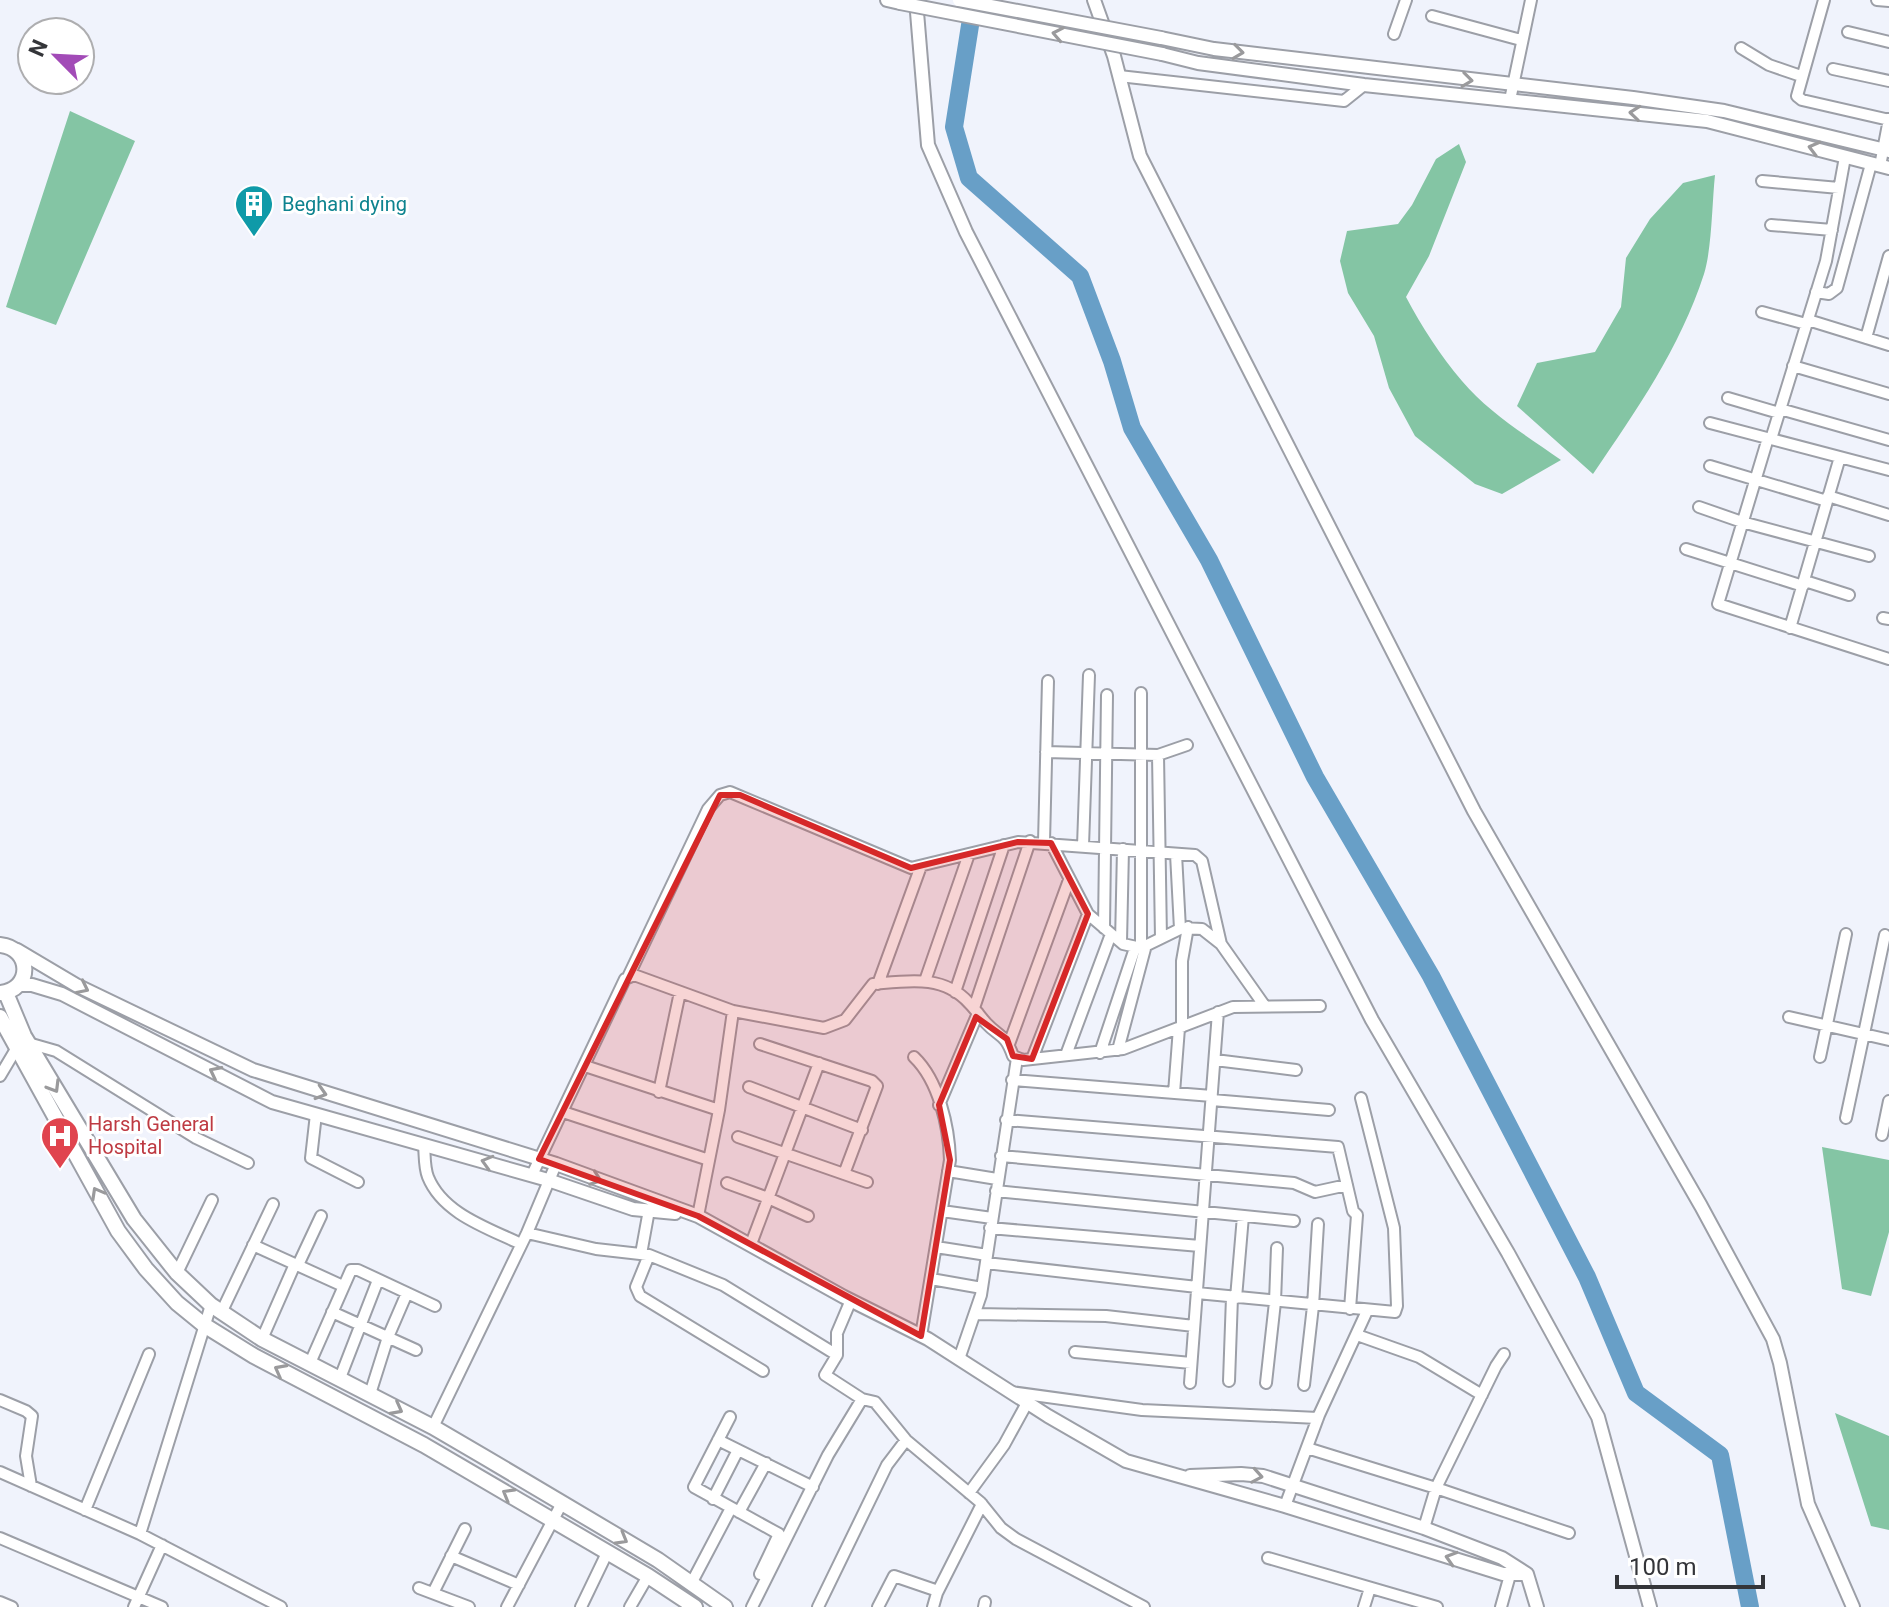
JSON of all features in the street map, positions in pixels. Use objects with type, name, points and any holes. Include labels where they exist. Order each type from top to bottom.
[{"type":"main road","points":[[6,945],[25,963],[26,971],[9,990],[23,1042],[118,1231],[166,1292],[204,1325],[254,1356],[424,1445],[648,1576],[688,1605]]},
{"type":"main road","points":[[0,1017],[23,1042],[134,1219],[177,1273],[216,1309],[262,1339],[433,1427],[692,1582],[725,1607]]},
{"type":"street","points":[[916,0],[928,145],[972,245],[1372,1020],[1508,1253],[1598,1417],[1650,1607]]},
{"type":"street","points":[[959,0],[1214,49],[1633,98],[1886,151]]},
{"type":"street","points":[[1094,0],[1119,76],[1140,156],[1474,811],[1701,1206],[1773,1339],[1808,1504],[1853,1607]]},
{"type":"street","points":[[1394,34],[1406,0]]},
{"type":"street","points":[[1510,100],[1531,0]]},
{"type":"street","points":[[1816,292],[1829,294],[1837,288],[1886,151],[1889,119],[1799,98],[1796,92],[1824,0]]},
{"type":"street","points":[[1877,0],[1889,1]]},
{"type":"street","points":[[894,1],[1198,63],[1510,100],[1718,117],[1880,166]]},
{"type":"street","points":[[1432,16],[1521,40]]},
{"type":"street","points":[[1848,32],[1889,42]]},
{"type":"street","points":[[1741,48],[1773,67],[1801,76]]},
{"type":"street","points":[[1833,69],[1889,81]]},
{"type":"street","points":[[1119,76],[1344,101],[1367,85]]},
{"type":"street","points":[[1845,157],[1832,230],[1816,292],[1718,604],[1889,659]]},
{"type":"street","points":[[1762,181],[1839,188]]},
{"type":"street","points":[[1771,225],[1832,230]]},
{"type":"street","points":[[1866,338],[1884,293],[1889,256]]},
{"type":"street","points":[[1762,312],[1889,345]]},
{"type":"street","points":[[1793,366],[1889,394]]},
{"type":"street","points":[[1728,398],[1889,440]]},
{"type":"street","points":[[1710,423],[1889,470]]},
{"type":"street","points":[[1790,628],[1840,457]]},
{"type":"street","points":[[1710,466],[1889,515]]},
{"type":"street","points":[[1699,507],[1742,522],[1869,556]]},
{"type":"street","points":[[1686,549],[1730,564],[1849,595]]},
{"type":"street","points":[[1083,846],[1089,675]]},
{"type":"street","points":[[1048,681],[1048,843],[1088,914],[1121,942],[1141,947],[1184,928],[1202,929],[1221,944],[1264,1005]]},
{"type":"street","points":[[1118,1050],[1141,947],[1141,693]]},
{"type":"street","points":[[1066,1055],[1108,931],[1104,847],[1107,695]]},
{"type":"street","points":[[1046,752],[1158,755],[1187,745]]},
{"type":"street","points":[[1158,755],[1161,938]]},
{"type":"street","points":[[532,1175],[708,809],[720,795],[730,792],[740,795],[911,868],[1030,841],[1195,855],[1201,858],[1221,944]]},
{"type":"street","points":[[939,1105],[976,1010],[1030,841]]},
{"type":"street","points":[[955,992],[1004,845]]},
{"type":"street","points":[[1121,942],[1123,849]]},
{"type":"street","points":[[925,981],[969,854]]},
{"type":"street","points":[[1174,1093],[1184,928],[1176,854]]},
{"type":"street","points":[[878,984],[921,866]]},
{"type":"street","points":[[1009,1044],[1069,880]]},
{"type":"street","points":[[1032,1059],[1088,914]]},
{"type":"street","points":[[1820,1057],[1846,934]]},
{"type":"street","points":[[1846,1118],[1885,935]]},
{"type":"street","points":[[6,945],[76,985],[253,1070],[556,1164],[698,1216],[921,1336],[1126,1461],[1510,1575],[1527,1574]]},
{"type":"street","points":[[1100,1053],[1141,947]]},
{"type":"street","points":[[629,975],[733,1011],[824,1028],[845,1020],[873,984],[909,979],[925,981],[955,992],[1007,1039],[1017,1058],[982,1288],[959,1359]]},
{"type":"street","points":[[9,990],[32,985],[62,994],[272,1102],[532,1175],[633,1209],[698,1216]]},
{"type":"street","points":[[659,1092],[680,992]]},
{"type":"street","points":[[1017,1058],[1118,1050],[1233,1007],[1320,1006]]},
{"type":"street","points":[[698,1216],[719,1110],[733,1011]]},
{"type":"street","points":[[1190,1383],[1218,1012]]},
{"type":"street","points":[[1789,1017],[1889,1040]]},
{"type":"street","points":[[0,1076],[23,1042],[56,1051],[196,1138],[248,1163]]},
{"type":"street","points":[[760,1044],[872,1081],[877,1086],[844,1174]]},
{"type":"street","points":[[914,1057],[924,1067],[950,1143],[921,1336]]},
{"type":"street","points":[[1215,1060],[1296,1070]]},
{"type":"street","points":[[751,1244],[819,1063]]},
{"type":"street","points":[[585,1066],[719,1110]]},
{"type":"street","points":[[1012,1080],[1329,1110]]},
{"type":"street","points":[[749,1087],[862,1130]]},
{"type":"street","points":[[936,1247],[986,1259],[1234,1297],[1391,1313],[1397,1306],[1394,1228],[1361,1098]]},
{"type":"street","points":[[1882,1135],[1889,1101]]},
{"type":"street","points":[[563,1112],[709,1160]]},
{"type":"street","points":[[316,1114],[311,1158],[358,1182]]},
{"type":"street","points":[[1006,1120],[1338,1147],[1353,1211],[1357,1215],[1350,1309]]},
{"type":"street","points":[[738,1137],[867,1182]]},
{"type":"street","points":[[424,1145],[428,1178],[450,1207],[521,1244]]},
{"type":"street","points":[[1001,1156],[1294,1183],[1315,1192],[1347,1185]]},
{"type":"street","points":[[433,1427],[527,1233],[556,1164]]},
{"type":"street","points":[[948,1171],[997,1179]]},
{"type":"street","points":[[727,1183],[808,1216]]},
{"type":"street","points":[[996,1191],[1294,1221]]},
{"type":"street","points":[[177,1273],[212,1200]]},
{"type":"street","points":[[140,1534],[204,1325],[253,1245],[273,1204]]},
{"type":"street","points":[[649,1210],[645,1255],[636,1287],[640,1296],[763,1371]]},
{"type":"street","points":[[942,1211],[991,1223],[1200,1246]]},
{"type":"street","points":[[262,1339],[321,1216]]},
{"type":"street","points":[[1229,1381],[1243,1216]]},
{"type":"street","points":[[1304,1385],[1318,1224]]},
{"type":"street","points":[[527,1233],[596,1249],[645,1255],[723,1285],[837,1355]]},
{"type":"street","points":[[253,1245],[343,1286]]},
{"type":"street","points":[[1266,1383],[1277,1248]]},
{"type":"street","points":[[310,1363],[351,1270],[358,1270],[435,1306]]},
{"type":"street","points":[[931,1279],[982,1288]]},
{"type":"street","points":[[340,1378],[378,1280]]},
{"type":"street","points":[[370,1394],[388,1337],[407,1293]]},
{"type":"street","points":[[851,1300],[837,1333],[837,1355],[825,1375],[862,1399],[875,1402],[906,1440],[982,1504],[1001,1528],[1016,1539],[1144,1607]]},
{"type":"street","points":[[1285,1506],[1318,1418],[1367,1311]]},
{"type":"street","points":[[332,1312],[416,1350]]},
{"type":"street","points":[[976,1314],[1106,1316],[1194,1326]]},
{"type":"street","points":[[1357,1335],[1419,1357],[1482,1395]]},
{"type":"street","points":[[1075,1352],[1191,1363]]},
{"type":"street","points":[[85,1510],[149,1354]]},
{"type":"street","points":[[1424,1528],[1436,1488],[1504,1354]]},
{"type":"street","points":[[1009,1391],[1142,1410],[1318,1418]]},
{"type":"street","points":[[752,1607],[828,1455],[862,1399]]},
{"type":"street","points":[[0,1400],[32,1416],[26,1456],[31,1486]]},
{"type":"street","points":[[969,1493],[1004,1445],[1027,1403]]},
{"type":"street","points":[[730,1417],[694,1487],[779,1534],[760,1574]]},
{"type":"street","points":[[718,1440],[813,1487]]},
{"type":"street","points":[[818,1607],[887,1465],[906,1440]]},
{"type":"street","points":[[1307,1448],[1569,1533]]},
{"type":"street","points":[[713,1499],[738,1450]]},
{"type":"street","points":[[692,1582],[766,1463]]},
{"type":"street","points":[[0,1472],[140,1534],[281,1607]]},
{"type":"street","points":[[1179,1476],[1253,1474],[1424,1528],[1502,1558],[1527,1574],[1537,1607]]},
{"type":"street","points":[[507,1607],[562,1503]]},
{"type":"street","points":[[933,1607],[982,1504]]},
{"type":"street","points":[[433,1593],[465,1529]]},
{"type":"street","points":[[0,1538],[136,1602],[162,1607]]},
{"type":"street","points":[[136,1602],[162,1545]]},
{"type":"street","points":[[581,1607],[607,1553]]},
{"type":"street","points":[[451,1556],[519,1585]]},
{"type":"street","points":[[1268,1558],[1437,1607]]},
{"type":"street","points":[[1501,1607],[1510,1575]]},
{"type":"street","points":[[630,1607],[648,1576]]},
{"type":"street","points":[[878,1607],[894,1576],[938,1591]]},
{"type":"street","points":[[419,1588],[469,1607]]},
{"type":"street","points":[[1364,1607],[1370,1588]]},
{"type":"street","points":[[0,1602],[12,1607]]},
{"type":"highlighted area","points":[[720,795],[740,795],[911,868],[1018,842],[1051,843],[1088,914],[1032,1059],[1013,1056],[1007,1039],[976,1017],[939,1105],[950,1160],[921,1336],[698,1216],[539,1159]]},
{"type":"green space","points":[[70,111],[135,141],[56,325],[6,307]]},
{"type":"green space","points":[[1459,144],[1466,162],[1429,256],[1406,297],[1439,351],[1473,393],[1509,424],[1561,460],[1502,494],[1475,484],[1415,436],[1389,388],[1374,336],[1348,293],[1340,261],[1347,231],[1398,224],[1412,205],[1436,159]]},
{"type":"green space","points":[[1715,175],[1709,252],[1683,328],[1656,378],[1593,474],[1517,406],[1537,363],[1595,352],[1621,307],[1626,258],[1650,219],[1683,183]]},
{"type":"green space","points":[[1822,1147],[1889,1160],[1889,1232],[1871,1296],[1842,1289]]},
{"type":"green space","points":[[1835,1413],[1889,1436],[1889,1530],[1871,1526]]},
{"type":"waterway","points":[[974,0],[954,127],[969,178],[1080,276],[1112,361],[1132,428],[1209,560],[1315,777],[1431,976],[1587,1277],[1636,1393],[1720,1455],[1750,1607]]},
{"type":"place","name":"Beghani dying","points":[[254,238]]},
{"type":"place","name":"Harsh General Hospital","points":[[60,1170]]}]
